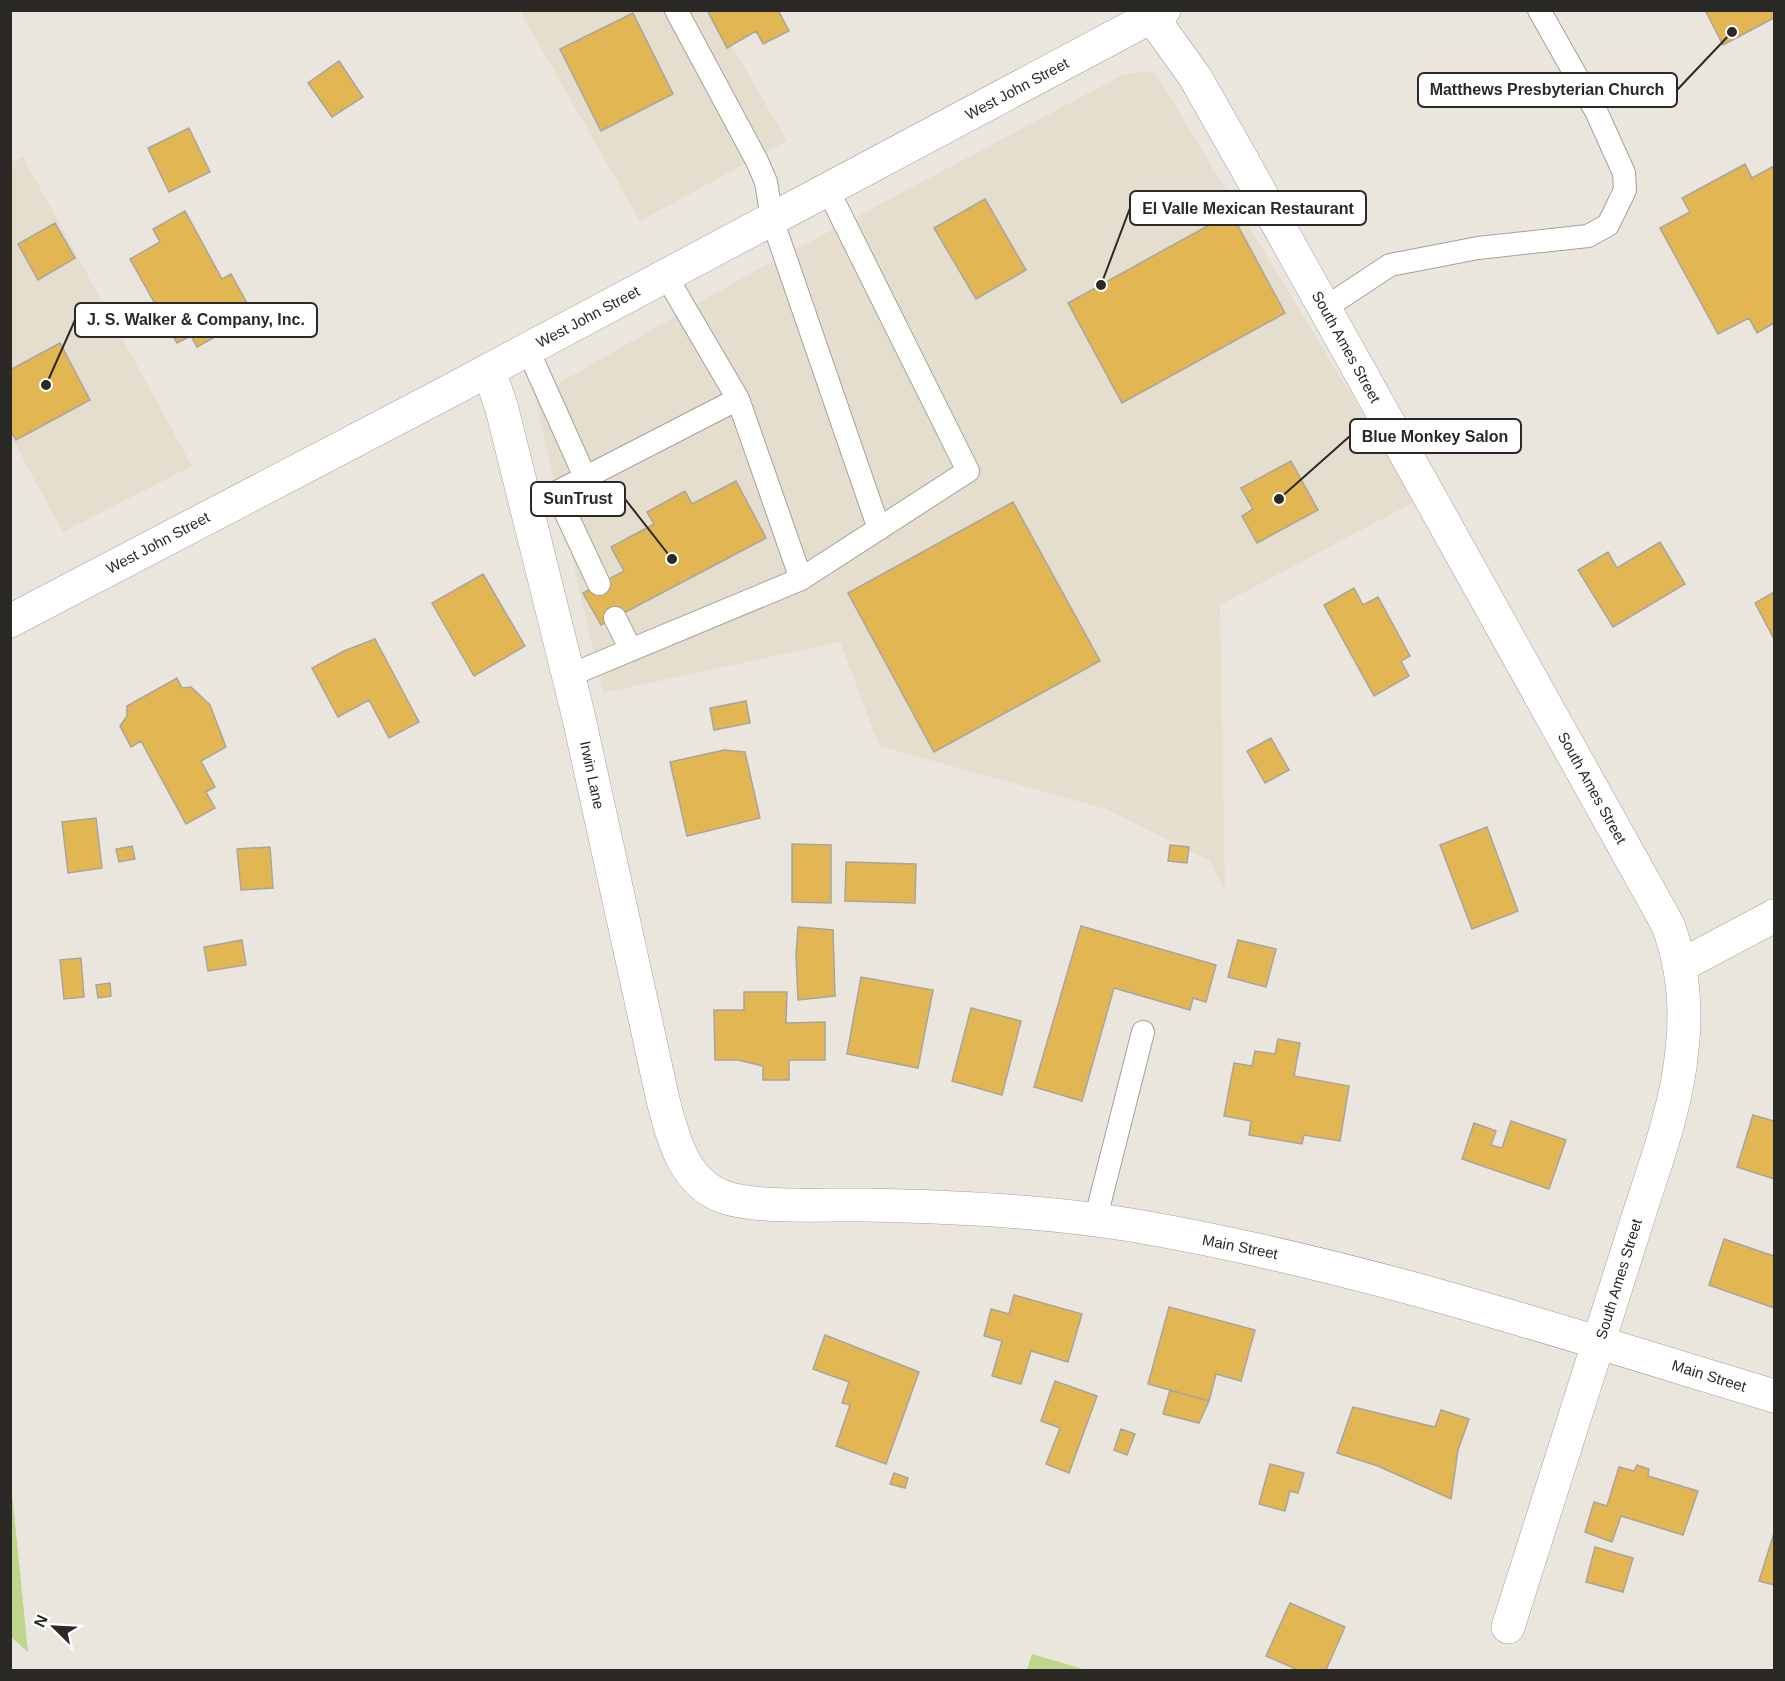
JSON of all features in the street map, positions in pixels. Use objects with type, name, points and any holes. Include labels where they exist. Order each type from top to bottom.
[{"type":"street","name":"West John Street","points":[[10,621],[528,350],[1154,13]]},
{"type":"street","name":"South Ames Street","points":[[1154,13],[1195,77],[1668,925],[1680,966],[1684,1021],[1682,1052],[1672,1102],[1599,1343],[1508,1628]]},
{"type":"street","name":"Irwin Lane","points":[[489,370],[502,409],[568,676],[663,1100],[674,1139],[695,1178]]},
{"type":"street","points":[[1680,966],[1774,916]]},
{"type":"street","name":"Main Street","points":[[695,1178],[718,1195],[755,1202],[935,1206],[1095,1221],[1130,1225],[1328,1265],[1774,1396]]},
{"type":"lane","points":[[676,10],[766,182],[772,219],[879,529]]},
{"type":"lane","points":[[1324,308],[1390,265],[1478,248],[1588,236],[1608,225],[1625,190],[1624,173],[1596,111],[1539,10]]},
{"type":"lane","points":[[568,676],[801,579],[968,471],[828,190]]},
{"type":"lane","points":[[666,276],[738,399],[801,579]]},
{"type":"lane","points":[[528,350],[585,477]]},
{"type":"lane","points":[[526,508],[738,399]]},
{"type":"lane","points":[[556,492],[599,584]]},
{"type":"lane","points":[[615,618],[631,650]]},
{"type":"lane","points":[[1095,1221],[1143,1032]]},
{"type":"shaded area","points":[[520,11],[712,11],[787,141],[640,221]]},
{"type":"shaded area","points":[[1154,71],[1416,501],[1220,605],[1225,891],[1209,860],[1106,809],[879,746],[840,642],[603,693],[535,397],[744,277],[1124,74]]},
{"type":"shaded area","points":[[23,157],[192,466],[63,532],[11,437],[10,163]]},
{"type":"green space","points":[[11,1483],[28,1652],[11,1637]]},
{"type":"green space","points":[[1032,1654],[1086,1670],[1027,1670]]},
{"type":"building","points":[[707,10],[778,10],[789,31],[763,44],[756,31],[727,48]]},
{"type":"building","points":[[1705,10],[1774,10],[1774,18],[1723,45]]},
{"type":"building","points":[[633,13],[673,94],[601,131],[560,49]]},
{"type":"building","points":[[339,61],[363,97],[332,117],[308,83]]},
{"type":"building","points":[[189,128],[210,172],[169,192],[148,148]]},
{"type":"building","points":[[1745,164],[1752,178],[1774,166],[1774,323],[1757,333],[1749,318],[1718,334],[1660,228],[1690,212],[1682,198]]},
{"type":"building","points":[[985,199],[1026,270],[976,299],[934,228]]},
{"type":"building","points":[[185,211],[222,279],[231,274],[247,303],[236,310],[242,322],[197,347],[191,336],[177,343],[130,259],[160,242],[153,229]]},
{"type":"building","points":[[1231,213],[1285,313],[1122,403],[1068,303]]},
{"type":"building","points":[[55,223],[75,258],[38,280],[18,244]]},
{"type":"building","points":[[60,343],[90,400],[16,440],[10,430],[10,370]]},
{"type":"building","points":[[1291,461],[1318,510],[1257,543],[1242,516],[1253,509],[1241,488]]},
{"type":"building","points":[[736,481],[766,538],[601,625],[583,593],[624,571],[611,547],[654,524],[647,512],[685,491],[692,504]]},
{"type":"building","points":[[1013,502],[1100,661],[934,752],[848,593]]},
{"type":"building","points":[[1660,542],[1685,584],[1613,627],[1578,570],[1608,552],[1617,568]]},
{"type":"building","points":[[483,574],[525,646],[474,676],[432,603]]},
{"type":"building","points":[[1354,588],[1363,605],[1378,597],[1410,656],[1401,661],[1409,676],[1374,696],[1324,605]]},
{"type":"building","points":[[1774,592],[1774,639],[1755,603]]},
{"type":"building","points":[[375,639],[419,722],[389,738],[369,700],[338,717],[312,668],[344,651]]},
{"type":"building","points":[[177,678],[182,688],[191,687],[210,705],[226,747],[201,761],[215,787],[206,792],[215,808],[186,824],[141,741],[131,747],[120,726],[127,716],[127,706]]},
{"type":"building","points":[[746,701],[750,723],[714,730],[710,708]]},
{"type":"building","points":[[1271,738],[1289,770],[1265,783],[1247,751]]},
{"type":"building","points":[[724,750],[745,752],[760,818],[687,836],[670,762]]},
{"type":"building","points":[[96,818],[102,868],[68,873],[62,822]]},
{"type":"building","points":[[1487,827],[1518,911],[1472,929],[1440,845]]},
{"type":"building","points":[[792,844],[831,845],[831,903],[792,902]]},
{"type":"building","points":[[1170,845],[1189,847],[1187,863],[1168,861]]},
{"type":"building","points":[[132,846],[135,859],[119,862],[116,849]]},
{"type":"building","points":[[270,847],[273,888],[241,890],[237,849]]},
{"type":"building","points":[[846,862],[916,864],[915,903],[845,901]]},
{"type":"building","points":[[1081,926],[1216,965],[1206,1002],[1193,998],[1190,1010],[1114,988],[1082,1101],[1034,1087]]},
{"type":"building","points":[[798,927],[833,930],[835,996],[798,1000],[796,955]]},
{"type":"building","points":[[242,940],[246,965],[208,971],[204,947]]},
{"type":"building","points":[[1238,940],[1276,949],[1266,987],[1228,977]]},
{"type":"building","points":[[81,958],[84,997],[64,999],[60,960]]},
{"type":"building","points":[[861,977],[933,990],[918,1068],[847,1054]]},
{"type":"building","points":[[110,983],[111,996],[98,998],[96,985]]},
{"type":"building","points":[[744,992],[787,992],[786,1023],[825,1022],[825,1060],[789,1060],[789,1080],[763,1080],[763,1066],[738,1060],[715,1060],[714,1010],[744,1010]]},
{"type":"building","points":[[971,1008],[1021,1021],[1002,1095],[952,1081]]},
{"type":"building","points":[[1278,1039],[1300,1043],[1294,1076],[1349,1086],[1340,1141],[1304,1135],[1302,1144],[1249,1135],[1251,1121],[1224,1116],[1234,1063],[1252,1066],[1255,1051],[1275,1054]]},
{"type":"building","points":[[1753,1115],[1774,1121],[1774,1179],[1737,1167]]},
{"type":"building","points":[[1511,1121],[1566,1140],[1549,1189],[1462,1159],[1474,1123],[1496,1131],[1491,1145],[1502,1148]]},
{"type":"building","points":[[1724,1239],[1774,1256],[1774,1308],[1709,1285]]},
{"type":"building","points":[[1014,1295],[1082,1314],[1068,1362],[1031,1351],[1021,1384],[992,1376],[1002,1341],[984,1336],[991,1309],[1009,1314]]},
{"type":"building","points":[[1169,1307],[1255,1330],[1241,1381],[1216,1374],[1209,1401],[1148,1384]]},
{"type":"building","points":[[825,1335],[919,1372],[886,1464],[836,1446],[850,1405],[842,1403],[849,1382],[813,1369]]},
{"type":"building","points":[[1055,1381],[1097,1396],[1069,1473],[1046,1464],[1060,1428],[1041,1421]]},
{"type":"building","points":[[1170,1390],[1209,1401],[1199,1423],[1163,1414]]},
{"type":"building","points":[[1353,1407],[1435,1427],[1441,1410],[1469,1419],[1458,1450],[1451,1499],[1378,1466],[1337,1453]]},
{"type":"building","points":[[1121,1429],[1135,1434],[1127,1455],[1114,1450]]},
{"type":"building","points":[[1270,1464],[1304,1473],[1298,1493],[1290,1491],[1285,1511],[1259,1504]]},
{"type":"building","points":[[1637,1465],[1649,1469],[1648,1476],[1698,1491],[1683,1535],[1621,1516],[1612,1542],[1585,1532],[1594,1502],[1607,1506],[1619,1467],[1634,1471]]},
{"type":"building","points":[[894,1473],[908,1478],[905,1488],[890,1484]]},
{"type":"building","points":[[1774,1533],[1774,1585],[1759,1581]]},
{"type":"building","points":[[1595,1547],[1633,1558],[1623,1592],[1586,1582]]},
{"type":"building","points":[[1290,1603],[1345,1627],[1326,1670],[1298,1670],[1266,1656]]},
{"type":"place","name":"Matthews Presbyterian Church","points":[[1732,32]]},
{"type":"place","name":"El Valle Mexican Restaurant","points":[[1101,285]]},
{"type":"place","name":"J. S. Walker & Company, Inc.","points":[[46,385]]},
{"type":"place","name":"Blue Monkey Salon","points":[[1279,499]]},
{"type":"place","name":"SunTrust","points":[[672,559]]}]
